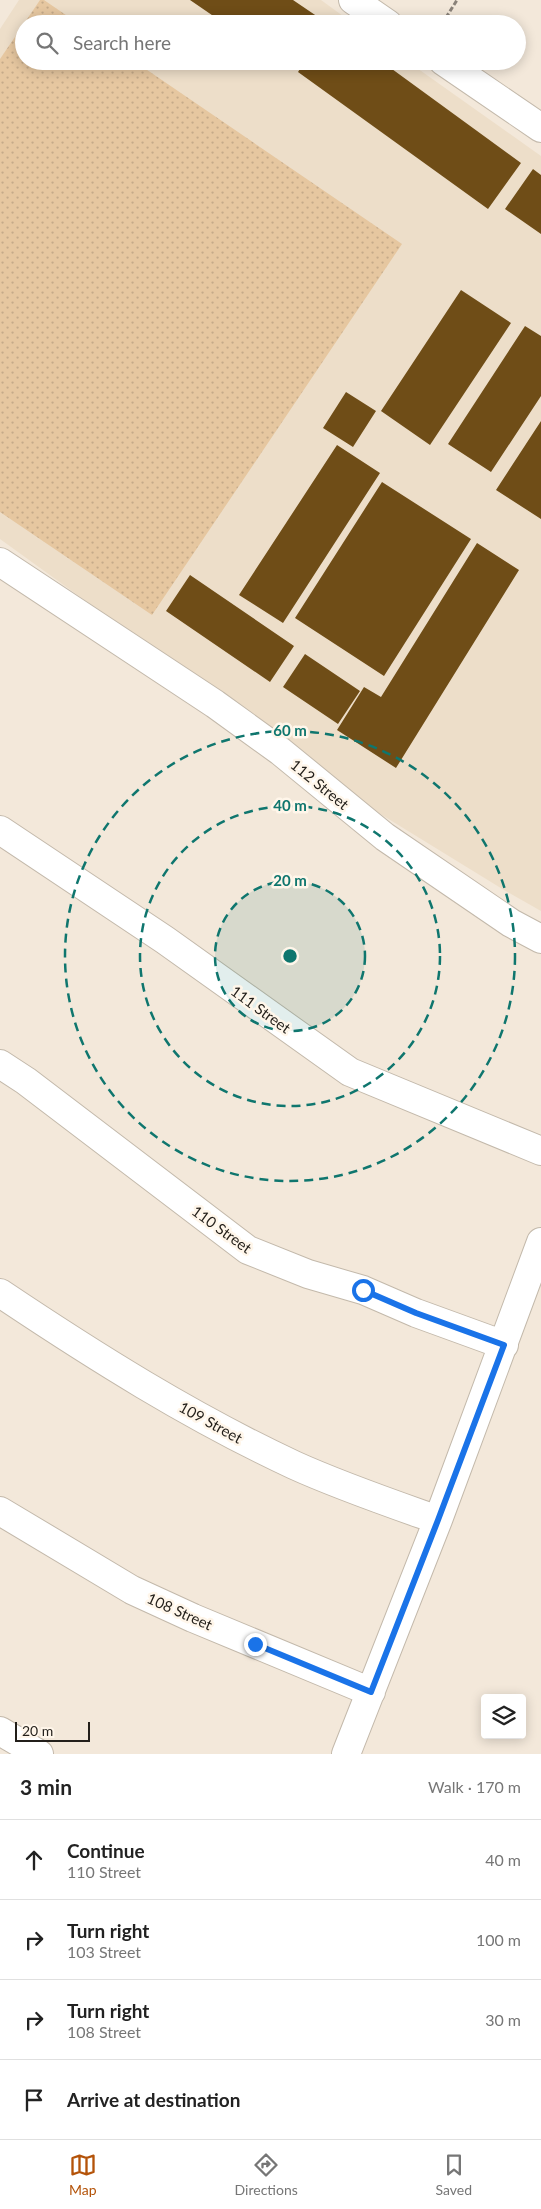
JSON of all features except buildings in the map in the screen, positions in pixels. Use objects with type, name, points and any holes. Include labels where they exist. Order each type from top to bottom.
[{"type":"street","points":[[353,0],[375,15]]},
{"type":"street","points":[[456,70],[541,128]]},
{"type":"street","name":"112 Street","points":[[0,562],[215,704],[280,752],[385,836],[511,923],[541,939]]},
{"type":"street","name":"111 Street","points":[[0,830],[165,940],[350,1072],[541,1151]]},
{"type":"street","name":"110 Street","points":[[0,1064],[26,1081],[248,1250],[308,1274],[363,1290],[416,1313],[504,1345]]},
{"type":"street","points":[[346,1754],[438,1520],[541,1242]]},
{"type":"street","name":"109 Street","points":[[0,1293],[138,1381],[239,1438],[296,1466],[438,1520]]},
{"type":"street","name":"108 Street","points":[[0,1511],[132,1590],[193,1618],[371,1692]]},
{"type":"street","points":[[0,1731],[39,1754]]},
{"type":"path","points":[[448,15],[457,0]]},
{"type":"shaded area","points":[[19,0],[321,0],[342,15],[15,15],[15,70],[420,70],[541,156],[541,911],[382,815],[0,539],[0,29]]},
{"type":"shaded area","points":[[40,0],[44,0],[66,15],[30,15]]},
{"type":"shaded area","points":[[15,37],[15,70],[147,70],[402,244],[152,615],[0,512],[0,59]]},
{"type":"route","points":[[255,1644],[371,1692],[504,1345],[459,1330],[363,1290]]}]
